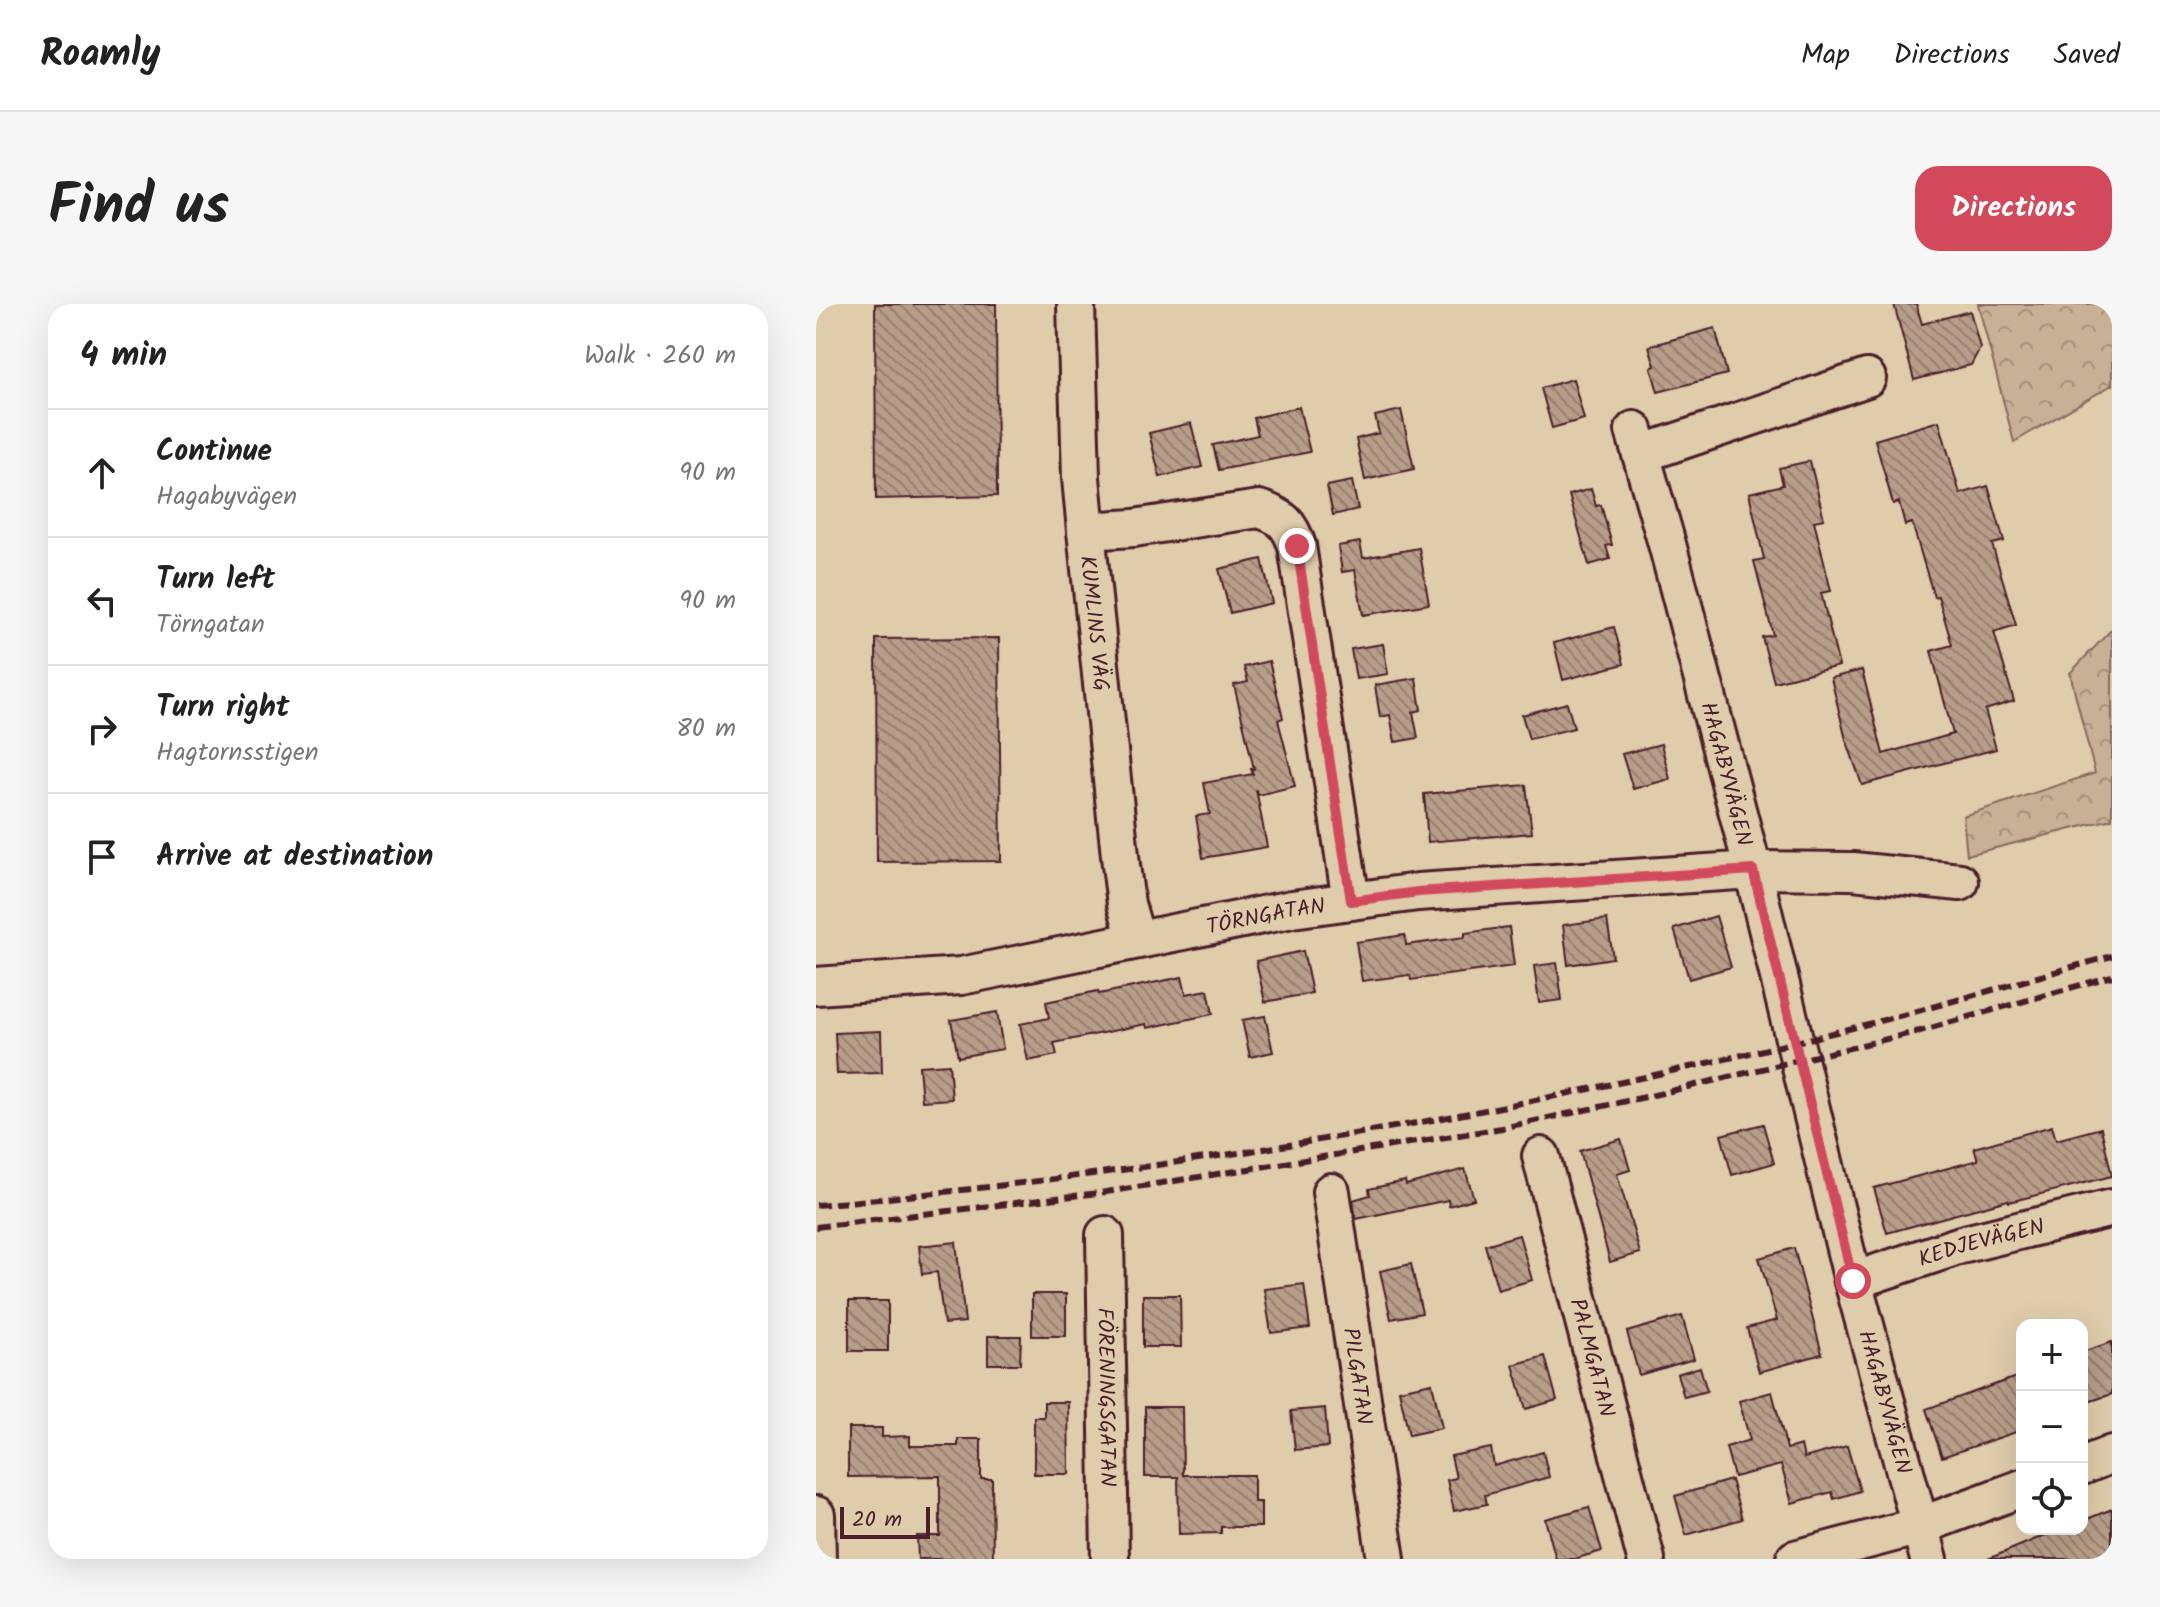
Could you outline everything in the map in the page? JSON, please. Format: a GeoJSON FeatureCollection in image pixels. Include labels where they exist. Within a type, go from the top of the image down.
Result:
{"type":"FeatureCollection","features":[{"type":"Feature","properties":{"kind":"street","name":"KUMLINS VÄG"},"geometry":{"type":"LineString","coordinates":[[1076,304],[1081,478],[1086,531],[1121,865],[1126,904],[1136,939]]}},
{"type":"Feature","properties":{"kind":"street","name":"HAGABYVÄGEN"},"geometry":{"type":"LineString","coordinates":[[1867,378],[1637,442],[1753,870],[1853,1281],[1924,1543]]}},
{"type":"Feature","properties":{"kind":"street"},"geometry":{"type":"LineString","coordinates":[[1086,531],[1134,528],[1259,509],[1277,515],[1291,527],[1297,546],[1351,901]]}},
{"type":"Feature","properties":{"kind":"street","name":"TÖRNGATAN"},"geometry":{"type":"LineString","coordinates":[[816,986],[961,976],[1292,909],[1418,892],[1753,870],[1853,871],[1960,882]]}},
{"type":"Feature","properties":{"kind":"street","name":"PALMGATAN"},"geometry":{"type":"LineString","coordinates":[[1541,1156],[1646,1559]]}},
{"type":"Feature","properties":{"kind":"street","name":"PILGATAN"},"geometry":{"type":"LineString","coordinates":[[1331,1192],[1386,1559]]}},
{"type":"Feature","properties":{"kind":"street","name":"KEDJEVÄGEN"},"geometry":{"type":"LineString","coordinates":[[1853,1281],[1961,1245],[2112,1208]]}},
{"type":"Feature","properties":{"kind":"street","name":"FÖRENINGSGATAN"},"geometry":{"type":"LineString","coordinates":[[1105,1235],[1110,1559]]}},
{"type":"Feature","properties":{"kind":"street"},"geometry":{"type":"LineString","coordinates":[[2088,1464],[2112,1454]]}},
{"type":"Feature","properties":{"kind":"street"},"geometry":{"type":"LineString","coordinates":[[1795,1559],[1924,1543],[2016,1491]]}},
{"type":"Feature","properties":{"kind":"street"},"geometry":{"type":"LineString","coordinates":[[816,1515],[817,1559]]}},
{"type":"Feature","properties":{"kind":"green space"},"geometry":{"type":"Polygon","coordinates":[[[1978,304],[2112,304],[2112,385],[2014,442],[1978,304]]]}},
{"type":"Feature","properties":{"kind":"green space"},"geometry":{"type":"Polygon","coordinates":[[[2112,629],[2112,819],[1967,855],[1963,816],[2095,773],[2070,673],[2112,629]]]}},
{"type":"Feature","properties":{"kind":"building"},"geometry":{"type":"Polygon","coordinates":[[[875,304],[996,304],[997,496],[876,499],[875,304]]]}},
{"type":"Feature","properties":{"kind":"building"},"geometry":{"type":"Polygon","coordinates":[[[1894,304],[1916,304],[1922,324],[1970,311],[1980,348],[1971,365],[1914,380],[1894,304]]]}},
{"type":"Feature","properties":{"kind":"building"},"geometry":{"type":"Polygon","coordinates":[[[1715,328],[1727,374],[1658,392],[1649,346],[1715,328]]]}},
{"type":"Feature","properties":{"kind":"building"},"geometry":{"type":"Polygon","coordinates":[[[1573,379],[1584,419],[1552,428],[1541,388],[1573,379]]]}},
{"type":"Feature","properties":{"kind":"building"},"geometry":{"type":"Polygon","coordinates":[[[1299,407],[1310,452],[1219,470],[1213,445],[1258,435],[1254,418],[1299,407]]]}},
{"type":"Feature","properties":{"kind":"building"},"geometry":{"type":"Polygon","coordinates":[[[1401,410],[1414,469],[1365,480],[1356,439],[1379,433],[1375,416],[1401,410]]]}},
{"type":"Feature","properties":{"kind":"building"},"geometry":{"type":"Polygon","coordinates":[[[1939,421],[1960,494],[1988,486],[2004,541],[1992,544],[2016,625],[1994,632],[2014,701],[1985,710],[1996,749],[1862,785],[1845,736],[1831,678],[1862,670],[1883,754],[1953,734],[1931,651],[1952,645],[1912,523],[1905,525],[1899,502],[1893,504],[1875,440],[1939,421]]]}},
{"type":"Feature","properties":{"kind":"building"},"geometry":{"type":"Polygon","coordinates":[[[1191,423],[1202,467],[1160,477],[1149,433],[1191,423]]]}},
{"type":"Feature","properties":{"kind":"building"},"geometry":{"type":"Polygon","coordinates":[[[1810,461],[1824,519],[1814,521],[1831,591],[1821,593],[1839,666],[1774,682],[1762,637],[1773,635],[1754,561],[1764,559],[1749,493],[1783,485],[1779,468],[1810,461]]]}},
{"type":"Feature","properties":{"kind":"building"},"geometry":{"type":"Polygon","coordinates":[[[1352,481],[1358,509],[1333,515],[1327,486],[1352,481]]]}},
{"type":"Feature","properties":{"kind":"building"},"geometry":{"type":"Polygon","coordinates":[[[1591,489],[1596,506],[1601,505],[1612,545],[1606,546],[1610,559],[1589,565],[1569,495],[1591,489]]]}},
{"type":"Feature","properties":{"kind":"building"},"geometry":{"type":"Polygon","coordinates":[[[1360,542],[1363,558],[1419,548],[1429,604],[1363,615],[1355,570],[1342,572],[1338,546],[1360,542]]]}},
{"type":"Feature","properties":{"kind":"building"},"geometry":{"type":"Polygon","coordinates":[[[1262,559],[1272,603],[1230,613],[1219,569],[1262,559]]]}},
{"type":"Feature","properties":{"kind":"building"},"geometry":{"type":"Polygon","coordinates":[[[1614,627],[1624,664],[1563,680],[1554,643],[1614,627]]]}},
{"type":"Feature","properties":{"kind":"building"},"geometry":{"type":"Polygon","coordinates":[[[999,638],[1001,861],[877,862],[876,639],[999,638]]]}},
{"type":"Feature","properties":{"kind":"building"},"geometry":{"type":"Polygon","coordinates":[[[1383,644],[1388,674],[1356,679],[1351,649],[1383,644]]]}},
{"type":"Feature","properties":{"kind":"building"},"geometry":{"type":"Polygon","coordinates":[[[1269,661],[1283,718],[1278,720],[1295,786],[1258,795],[1256,789],[1267,847],[1203,858],[1196,816],[1210,814],[1204,783],[1253,774],[1251,769],[1254,769],[1234,685],[1248,682],[1244,667],[1269,661]]]}},
{"type":"Feature","properties":{"kind":"building"},"geometry":{"type":"Polygon","coordinates":[[[1416,678],[1421,710],[1413,712],[1418,738],[1395,742],[1390,715],[1380,717],[1375,685],[1416,678]]]}},
{"type":"Feature","properties":{"kind":"building"},"geometry":{"type":"Polygon","coordinates":[[[1567,703],[1574,728],[1529,739],[1522,715],[1567,703]]]}},
{"type":"Feature","properties":{"kind":"building"},"geometry":{"type":"Polygon","coordinates":[[[1661,744],[1670,779],[1633,789],[1622,754],[1661,744]]]}},
{"type":"Feature","properties":{"kind":"building"},"geometry":{"type":"Polygon","coordinates":[[[1526,785],[1532,833],[1428,842],[1424,794],[1526,785]]]}},
{"type":"Feature","properties":{"kind":"building"},"geometry":{"type":"Polygon","coordinates":[[[1716,916],[1731,967],[1689,979],[1674,929],[1716,916]]]}},
{"type":"Feature","properties":{"kind":"building"},"geometry":{"type":"Polygon","coordinates":[[[1607,919],[1613,958],[1568,965],[1563,925],[1607,919]]]}},
{"type":"Feature","properties":{"kind":"building"},"geometry":{"type":"Polygon","coordinates":[[[1509,927],[1514,966],[1411,980],[1410,975],[1362,981],[1356,942],[1405,935],[1406,945],[1509,927]]]}},
{"type":"Feature","properties":{"kind":"building"},"geometry":{"type":"Polygon","coordinates":[[[1303,951],[1312,993],[1265,1002],[1256,961],[1303,951]]]}},
{"type":"Feature","properties":{"kind":"building"},"geometry":{"type":"Polygon","coordinates":[[[1557,963],[1562,1000],[1539,1003],[1534,966],[1557,963]]]}},
{"type":"Feature","properties":{"kind":"building"},"geometry":{"type":"Polygon","coordinates":[[[1182,977],[1186,994],[1208,990],[1213,1014],[1054,1043],[1057,1055],[1028,1061],[1020,1024],[1049,1018],[1046,1002],[1182,977]]]}},
{"type":"Feature","properties":{"kind":"building"},"geometry":{"type":"Polygon","coordinates":[[[997,1012],[1003,1049],[958,1057],[951,1020],[997,1012]]]}},
{"type":"Feature","properties":{"kind":"building"},"geometry":{"type":"Polygon","coordinates":[[[1265,1016],[1273,1052],[1250,1057],[1242,1020],[1265,1016]]]}},
{"type":"Feature","properties":{"kind":"building"},"geometry":{"type":"Polygon","coordinates":[[[881,1031],[882,1073],[837,1074],[835,1033],[881,1031]]]}},
{"type":"Feature","properties":{"kind":"building"},"geometry":{"type":"Polygon","coordinates":[[[949,1064],[952,1099],[922,1101],[919,1066],[949,1064]]]}},
{"type":"Feature","properties":{"kind":"building"},"geometry":{"type":"Polygon","coordinates":[[[1763,1124],[1774,1163],[1732,1175],[1721,1135],[1763,1124]]]}},
{"type":"Feature","properties":{"kind":"building"},"geometry":{"type":"Polygon","coordinates":[[[2052,1126],[2056,1140],[2101,1128],[2112,1176],[1887,1233],[1874,1188],[1978,1160],[1974,1148],[2052,1126]]]}},
{"type":"Feature","properties":{"kind":"building"},"geometry":{"type":"Polygon","coordinates":[[[1621,1139],[1630,1170],[1617,1174],[1640,1253],[1610,1262],[1580,1151],[1621,1139]]]}},
{"type":"Feature","properties":{"kind":"building"},"geometry":{"type":"Polygon","coordinates":[[[1465,1169],[1474,1199],[1449,1206],[1448,1200],[1356,1219],[1353,1200],[1370,1195],[1369,1189],[1405,1181],[1406,1185],[1465,1169]]]}},
{"type":"Feature","properties":{"kind":"building"},"geometry":{"type":"Polygon","coordinates":[[[1519,1235],[1532,1280],[1498,1290],[1485,1245],[1519,1235]]]}},
{"type":"Feature","properties":{"kind":"building"},"geometry":{"type":"Polygon","coordinates":[[[956,1242],[965,1322],[944,1324],[937,1272],[922,1274],[919,1246],[956,1242]]]}},
{"type":"Feature","properties":{"kind":"building"},"geometry":{"type":"Polygon","coordinates":[[[1794,1248],[1822,1354],[1759,1372],[1747,1328],[1777,1320],[1759,1258],[1794,1248]]]}},
{"type":"Feature","properties":{"kind":"building"},"geometry":{"type":"Polygon","coordinates":[[[1411,1264],[1422,1313],[1391,1319],[1380,1271],[1411,1264]]]}},
{"type":"Feature","properties":{"kind":"building"},"geometry":{"type":"Polygon","coordinates":[[[1304,1284],[1310,1328],[1271,1333],[1264,1289],[1304,1284]]]}},
{"type":"Feature","properties":{"kind":"building"},"geometry":{"type":"Polygon","coordinates":[[[1032,1294],[1066,1294],[1066,1336],[1032,1336],[1032,1294]]]}},
{"type":"Feature","properties":{"kind":"building"},"geometry":{"type":"Polygon","coordinates":[[[1143,1295],[1180,1295],[1181,1347],[1143,1347],[1143,1295]]]}},
{"type":"Feature","properties":{"kind":"building"},"geometry":{"type":"Polygon","coordinates":[[[849,1301],[888,1301],[888,1351],[849,1351],[849,1301]]]}},
{"type":"Feature","properties":{"kind":"building"},"geometry":{"type":"Polygon","coordinates":[[[1682,1316],[1694,1359],[1639,1375],[1627,1332],[1682,1316]]]}},
{"type":"Feature","properties":{"kind":"building"},"geometry":{"type":"Polygon","coordinates":[[[988,1336],[1021,1336],[1020,1364],[988,1364],[988,1336]]]}},
{"type":"Feature","properties":{"kind":"building"},"geometry":{"type":"Polygon","coordinates":[[[2112,1342],[2112,1394],[2088,1402],[2088,1391],[2088,1350],[2112,1342]]]}},
{"type":"Feature","properties":{"kind":"building"},"geometry":{"type":"Polygon","coordinates":[[[1545,1356],[1557,1400],[1526,1409],[1513,1365],[1545,1356]]]}},
{"type":"Feature","properties":{"kind":"building"},"geometry":{"type":"Polygon","coordinates":[[[1700,1367],[1707,1391],[1684,1397],[1677,1374],[1700,1367]]]}},
{"type":"Feature","properties":{"kind":"building"},"geometry":{"type":"Polygon","coordinates":[[[2016,1377],[2016,1432],[1942,1457],[1926,1409],[2016,1377]]]}},
{"type":"Feature","properties":{"kind":"building"},"geometry":{"type":"Polygon","coordinates":[[[1432,1383],[1442,1428],[1409,1435],[1399,1390],[1432,1383]]]}},
{"type":"Feature","properties":{"kind":"building"},"geometry":{"type":"Polygon","coordinates":[[[1772,1392],[1787,1449],[1801,1445],[1804,1458],[1847,1446],[1860,1491],[1834,1499],[1832,1492],[1792,1503],[1781,1465],[1734,1477],[1726,1447],[1750,1440],[1739,1401],[1772,1392]]]}},
{"type":"Feature","properties":{"kind":"building"},"geometry":{"type":"Polygon","coordinates":[[[1044,1402],[1068,1402],[1069,1474],[1034,1474],[1034,1417],[1044,1417],[1044,1402]]]}},
{"type":"Feature","properties":{"kind":"building"},"geometry":{"type":"Polygon","coordinates":[[[1145,1407],[1182,1407],[1183,1475],[1254,1475],[1254,1502],[1261,1502],[1261,1527],[1221,1527],[1221,1533],[1179,1534],[1178,1477],[1145,1477],[1145,1407]]]}},
{"type":"Feature","properties":{"kind":"building"},"geometry":{"type":"Polygon","coordinates":[[[1325,1408],[1328,1447],[1295,1450],[1291,1411],[1325,1408]]]}},
{"type":"Feature","properties":{"kind":"building"},"geometry":{"type":"Polygon","coordinates":[[[848,1428],[882,1428],[882,1437],[910,1436],[910,1446],[958,1446],[958,1439],[981,1439],[981,1479],[992,1479],[993,1559],[918,1559],[917,1536],[940,1536],[940,1476],[848,1477],[848,1428]]]}},
{"type":"Feature","properties":{"kind":"building"},"geometry":{"type":"Polygon","coordinates":[[[1491,1448],[1494,1466],[1543,1452],[1549,1477],[1485,1495],[1487,1504],[1454,1511],[1447,1480],[1456,1478],[1451,1456],[1491,1448]]]}},
{"type":"Feature","properties":{"kind":"building"},"geometry":{"type":"Polygon","coordinates":[[[1731,1480],[1742,1519],[1686,1535],[1675,1496],[1731,1480]]]}},
{"type":"Feature","properties":{"kind":"building"},"geometry":{"type":"Polygon","coordinates":[[[1589,1507],[1602,1551],[1574,1559],[1556,1559],[1545,1519],[1589,1507]]]}},
{"type":"Feature","properties":{"kind":"building"},"geometry":{"type":"Polygon","coordinates":[[[2112,1509],[2112,1559],[1988,1559],[2046,1535],[2088,1535],[2088,1519],[2112,1509]]]}},
{"type":"Feature","properties":{"kind":"railway"},"geometry":{"type":"LineString","coordinates":[[816,1205],[1093,1174],[1231,1154],[1506,1106],[1779,1046],[1914,1012],[2112,956]]}},
{"type":"Feature","properties":{"kind":"railway"},"geometry":{"type":"LineString","coordinates":[[816,1227],[1106,1192],[1502,1128],[1920,1031],[2112,976]]}},
{"type":"Feature","properties":{"kind":"route"},"geometry":{"type":"LineString","coordinates":[[1297,546],[1351,901],[1418,892],[1753,870],[1853,1281]]}}]}
